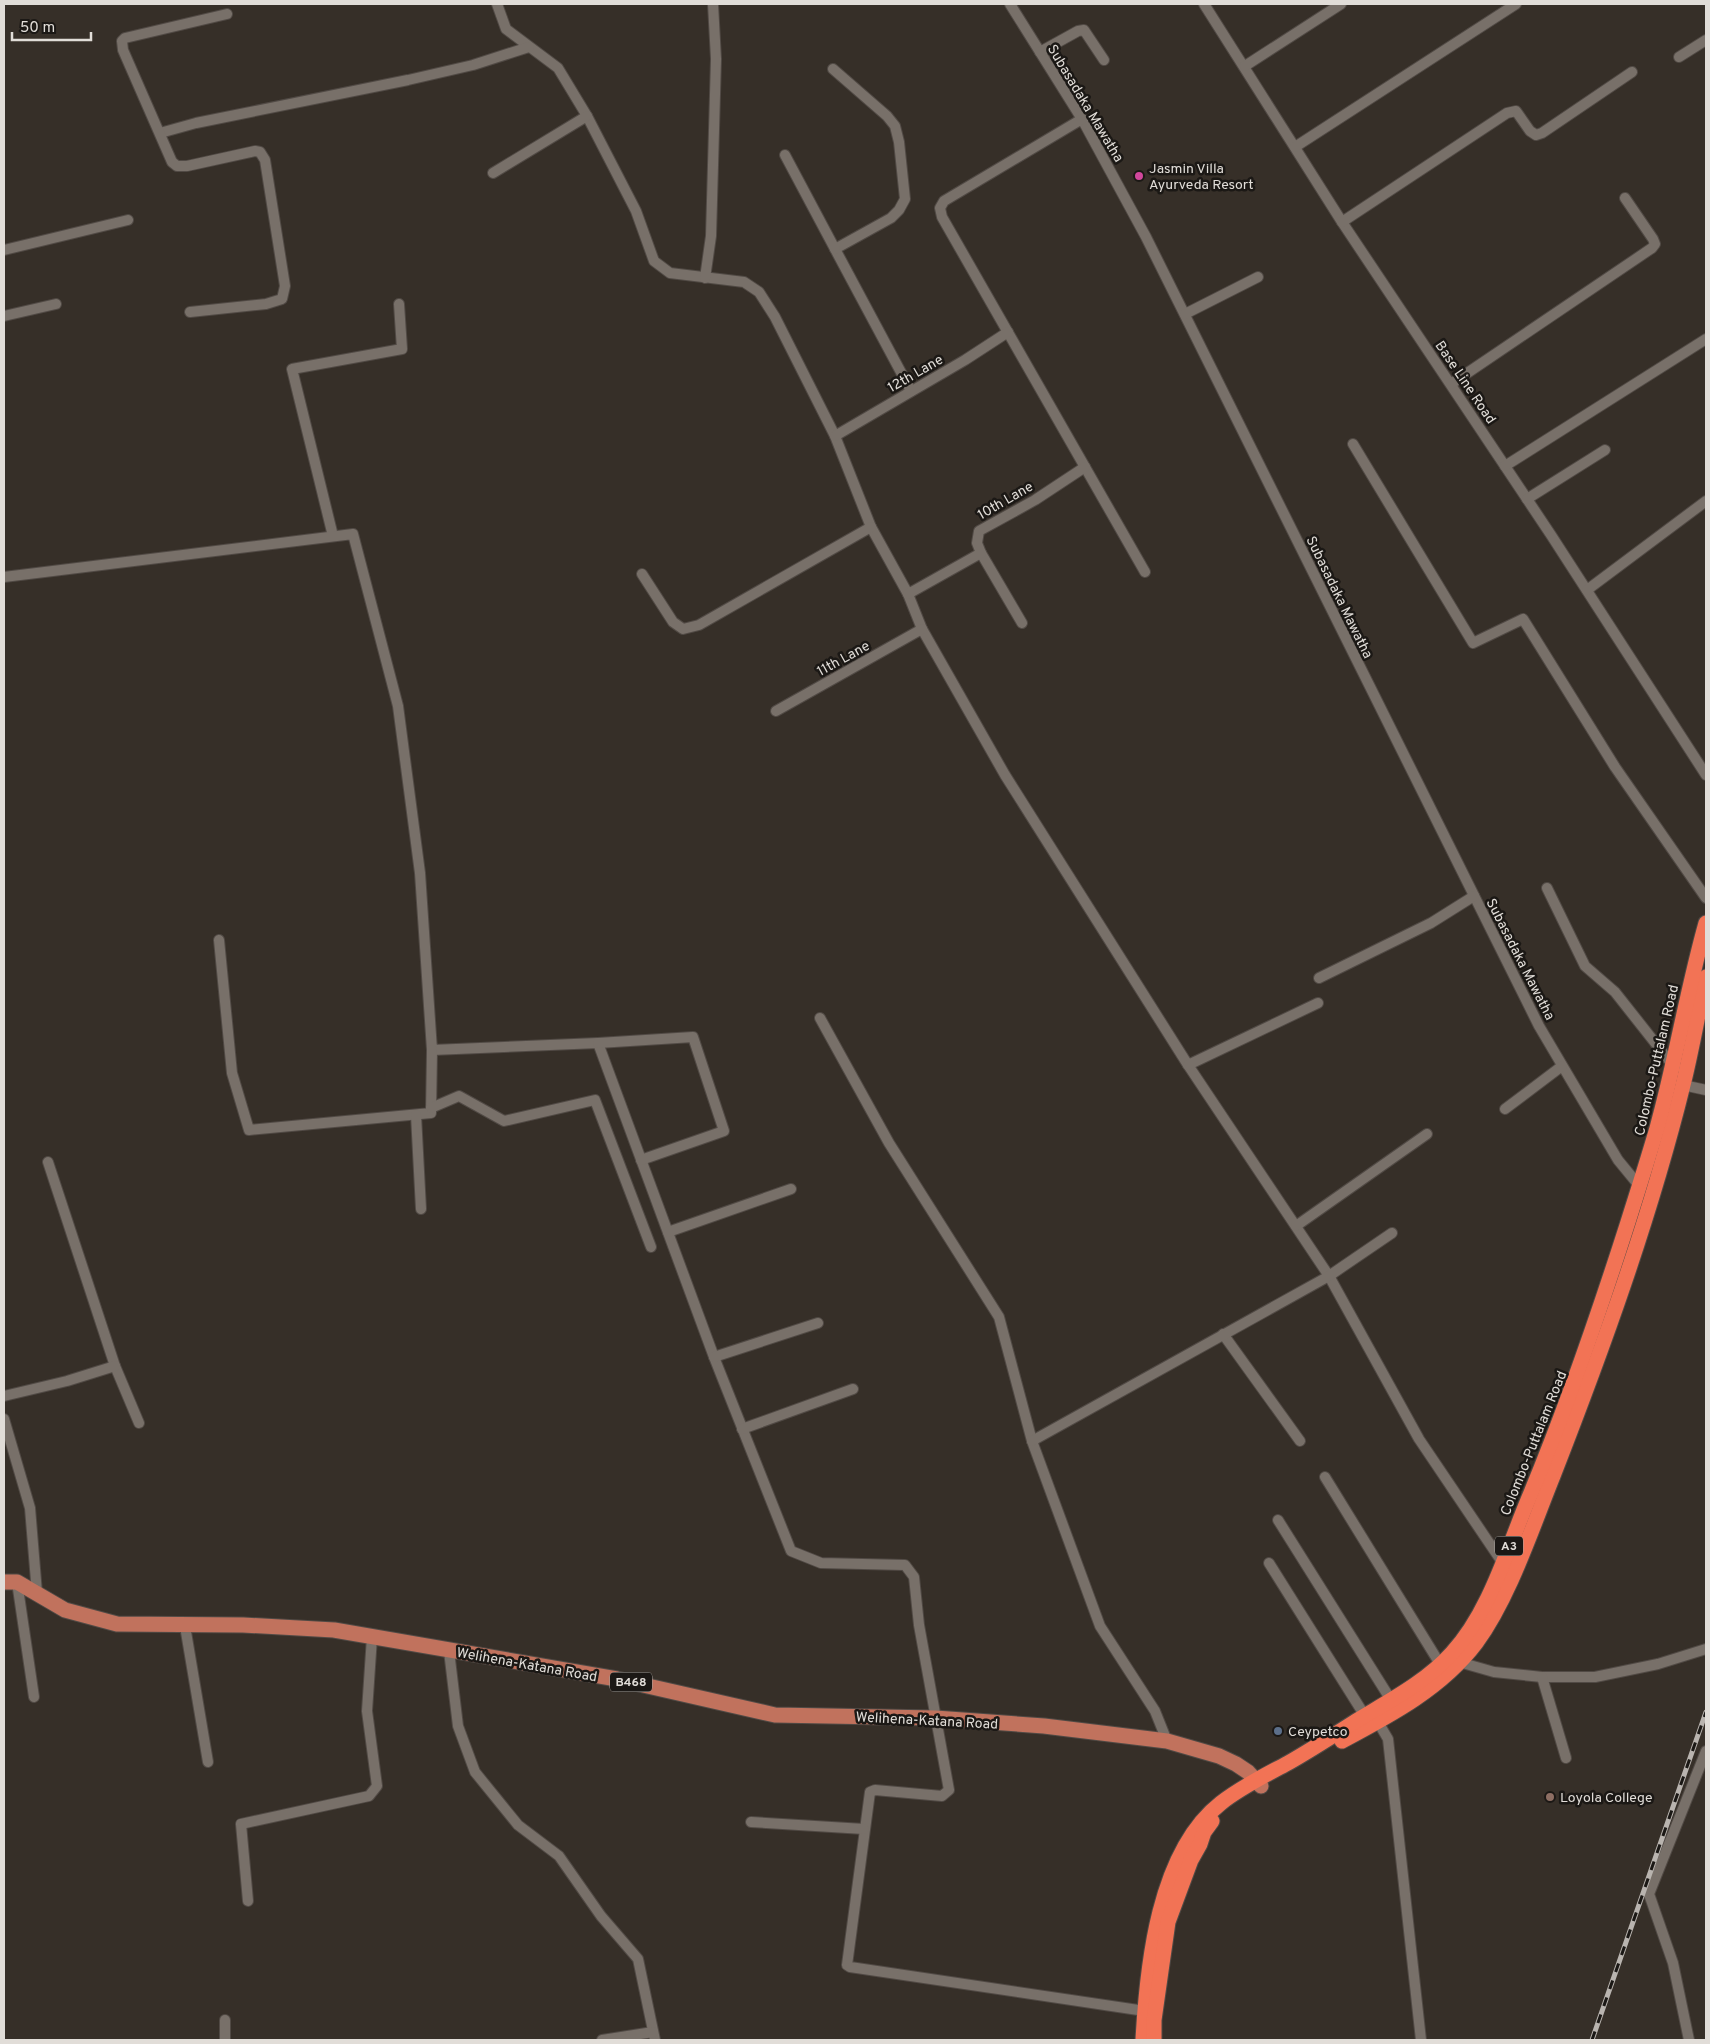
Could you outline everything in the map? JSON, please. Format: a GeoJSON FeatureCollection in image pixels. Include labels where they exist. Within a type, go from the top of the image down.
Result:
{"type":"FeatureCollection","features":[{"type":"Feature","properties":{"kind":"highway","name":"Colombo-Puttalam Road"},"geometry":{"type":"LineString","coordinates":[[1143,2040],[1151,1961],[1162,1906],[1171,1876],[1182,1850],[1200,1822],[1222,1802],[1427,1690],[1445,1676],[1449,1661],[1488,1596],[1572,1390],[1598,1316],[1657,1126],[1706,923]]}},
{"type":"Feature","properties":{"kind":"highway","name":"Colombo-Puttalam Road"},"geometry":{"type":"LineString","coordinates":[[1372,1719],[1391,1700],[1476,1642],[1496,1610],[1589,1383],[1653,1195],[1704,1005],[1706,977]]}},
{"type":"Feature","properties":{"kind":"highway","name":"Colombo-Puttalam Road"},"geometry":{"type":"LineString","coordinates":[[1154,2040],[1154,2020],[1168,1922],[1191,1860],[1210,1823],[1259,1783]]}},
{"type":"Feature","properties":{"kind":"main road","name":"Welihena-Katana Road"},"geometry":{"type":"LineString","coordinates":[[10,1582],[37,1593],[65,1610],[117,1624],[243,1625],[325,1630],[617,1679],[775,1715],[935,1718],[1044,1726],[1167,1741],[1219,1756],[1236,1764],[1259,1783]]}},
{"type":"Feature","properties":{"kind":"street"},"geometry":{"type":"LineString","coordinates":[[497,4],[506,29],[558,68],[587,116],[636,211],[654,261],[670,273],[744,282],[758,292],[775,317],[835,436],[871,527],[908,594],[922,629],[1005,775],[1188,1065],[1329,1276],[1419,1439],[1502,1562]]}},
{"type":"Feature","properties":{"kind":"street"},"geometry":{"type":"LineString","coordinates":[[705,278],[711,236],[716,59],[713,4]]}},
{"type":"Feature","properties":{"kind":"street","name":"Subasadaka Mawatha"},"geometry":{"type":"LineString","coordinates":[[1010,4],[1082,119],[1146,237],[1539,1026],[1618,1160],[1639,1186],[1653,1195]]}},
{"type":"Feature","properties":{"kind":"street","name":"Base Line Road"},"geometry":{"type":"LineString","coordinates":[[1204,4],[1342,222],[1587,590],[1706,775]]}},
{"type":"Feature","properties":{"kind":"street"},"geometry":{"type":"LineString","coordinates":[[1245,66],[1340,4]]}},
{"type":"Feature","properties":{"kind":"street"},"geometry":{"type":"LineString","coordinates":[[1295,147],[1516,4]]}},
{"type":"Feature","properties":{"kind":"street"},"geometry":{"type":"LineString","coordinates":[[190,312],[266,304],[282,299],[285,286],[265,160],[260,152],[255,151],[187,166],[177,166],[172,162],[123,50],[122,40],[227,14]]}},
{"type":"Feature","properties":{"kind":"street"},"geometry":{"type":"LineString","coordinates":[[1040,52],[1078,31],[1084,30],[1104,60]]}},
{"type":"Feature","properties":{"kind":"street"},"geometry":{"type":"LineString","coordinates":[[1679,57],[1706,40]]}},
{"type":"Feature","properties":{"kind":"street"},"geometry":{"type":"LineString","coordinates":[[160,133],[196,123],[473,65],[529,47]]}},
{"type":"Feature","properties":{"kind":"street"},"geometry":{"type":"LineString","coordinates":[[833,69],[887,116],[895,126],[899,142],[905,199],[899,210],[891,218],[835,249]]}},
{"type":"Feature","properties":{"kind":"street"},"geometry":{"type":"LineString","coordinates":[[1342,222],[1507,113],[1516,111],[1530,131],[1536,135],[1542,133],[1632,72]]}},
{"type":"Feature","properties":{"kind":"street"},"geometry":{"type":"LineString","coordinates":[[494,172],[587,116]]}},
{"type":"Feature","properties":{"kind":"street"},"geometry":{"type":"LineString","coordinates":[[1082,119],[944,201],[940,208],[942,217],[1145,572]]}},
{"type":"Feature","properties":{"kind":"street"},"geometry":{"type":"LineString","coordinates":[[785,155],[911,390]]}},
{"type":"Feature","properties":{"kind":"street"},"geometry":{"type":"LineString","coordinates":[[1451,384],[1652,248],[1655,244],[1653,239],[1625,198]]}},
{"type":"Feature","properties":{"kind":"street"},"geometry":{"type":"LineString","coordinates":[[4,250],[128,220]]}},
{"type":"Feature","properties":{"kind":"street"},"geometry":{"type":"LineString","coordinates":[[1185,314],[1258,277]]}},
{"type":"Feature","properties":{"kind":"street"},"geometry":{"type":"LineString","coordinates":[[4,316],[56,304]]}},
{"type":"Feature","properties":{"kind":"street"},"geometry":{"type":"LineString","coordinates":[[333,536],[292,369],[402,349],[399,304]]}},
{"type":"Feature","properties":{"kind":"street","name":"12th Lane"},"geometry":{"type":"LineString","coordinates":[[835,436],[965,360],[1008,332]]}},
{"type":"Feature","properties":{"kind":"street"},"geometry":{"type":"LineString","coordinates":[[1505,466],[1706,339]]}},
{"type":"Feature","properties":{"kind":"street"},"geometry":{"type":"LineString","coordinates":[[1353,444],[1473,642],[1523,619],[1615,767],[1706,898]]}},
{"type":"Feature","properties":{"kind":"street"},"geometry":{"type":"LineString","coordinates":[[1527,499],[1605,450]]}},
{"type":"Feature","properties":{"kind":"street","name":"10th Lane"},"geometry":{"type":"LineString","coordinates":[[981,554],[977,543],[980,531],[1035,500],[1085,467]]}},
{"type":"Feature","properties":{"kind":"street"},"geometry":{"type":"LineString","coordinates":[[1587,590],[1706,501]]}},
{"type":"Feature","properties":{"kind":"street"},"geometry":{"type":"LineString","coordinates":[[642,574],[673,622],[684,629],[700,625],[871,527]]}},
{"type":"Feature","properties":{"kind":"street"},"geometry":{"type":"LineString","coordinates":[[4,577],[353,534],[398,706],[420,874],[432,1050],[431,1114],[249,1130],[232,1072],[219,940]]}},
{"type":"Feature","properties":{"kind":"street"},"geometry":{"type":"LineString","coordinates":[[908,594],[981,554],[1022,623]]}},
{"type":"Feature","properties":{"kind":"street","name":"11th Lane"},"geometry":{"type":"LineString","coordinates":[[776,711],[922,629]]}},
{"type":"Feature","properties":{"kind":"street"},"geometry":{"type":"LineString","coordinates":[[1547,888],[1586,966],[1615,992],[1684,1081],[1706,1090]]}},
{"type":"Feature","properties":{"kind":"street"},"geometry":{"type":"LineString","coordinates":[[1319,978],[1431,923],[1474,896]]}},
{"type":"Feature","properties":{"kind":"street"},"geometry":{"type":"LineString","coordinates":[[1188,1065],[1318,1003]]}},
{"type":"Feature","properties":{"kind":"street"},"geometry":{"type":"LineString","coordinates":[[820,1018],[889,1143],[999,1316],[1032,1441],[1100,1626],[1155,1711],[1167,1741]]}},
{"type":"Feature","properties":{"kind":"street"},"geometry":{"type":"LineString","coordinates":[[432,1050],[598,1044],[693,1037],[724,1131],[641,1160]]}},
{"type":"Feature","properties":{"kind":"street"},"geometry":{"type":"LineString","coordinates":[[598,1044],[714,1357],[791,1551],[821,1563],[905,1565],[914,1577],[919,1625],[949,1790],[942,1796],[875,1790],[870,1792],[847,1965],[850,1967],[1145,2011]]}},
{"type":"Feature","properties":{"kind":"street"},"geometry":{"type":"LineString","coordinates":[[1505,1109],[1562,1066]]}},
{"type":"Feature","properties":{"kind":"street"},"geometry":{"type":"LineString","coordinates":[[431,1108],[459,1096],[504,1121],[595,1100],[651,1247]]}},
{"type":"Feature","properties":{"kind":"street"},"geometry":{"type":"LineString","coordinates":[[416,1115],[421,1209]]}},
{"type":"Feature","properties":{"kind":"street"},"geometry":{"type":"LineString","coordinates":[[1296,1226],[1427,1134]]}},
{"type":"Feature","properties":{"kind":"street"},"geometry":{"type":"LineString","coordinates":[[48,1162],[115,1366],[139,1423]]}},
{"type":"Feature","properties":{"kind":"street"},"geometry":{"type":"LineString","coordinates":[[668,1232],[791,1189]]}},
{"type":"Feature","properties":{"kind":"street"},"geometry":{"type":"LineString","coordinates":[[1032,1441],[1329,1276],[1392,1233]]}},
{"type":"Feature","properties":{"kind":"street"},"geometry":{"type":"LineString","coordinates":[[714,1357],[818,1323]]}},
{"type":"Feature","properties":{"kind":"street"},"geometry":{"type":"LineString","coordinates":[[1223,1334],[1300,1441]]}},
{"type":"Feature","properties":{"kind":"street"},"geometry":{"type":"LineString","coordinates":[[4,1396],[115,1366]]}},
{"type":"Feature","properties":{"kind":"street"},"geometry":{"type":"LineString","coordinates":[[742,1429],[853,1389]]}},
{"type":"Feature","properties":{"kind":"street"},"geometry":{"type":"LineString","coordinates":[[4,1419],[30,1508],[37,1593]]}},
{"type":"Feature","properties":{"kind":"street"},"geometry":{"type":"LineString","coordinates":[[1325,1477],[1449,1661],[1494,1672],[1542,1677],[1595,1677],[1658,1664],[1706,1649]]}},
{"type":"Feature","properties":{"kind":"street"},"geometry":{"type":"LineString","coordinates":[[1278,1520],[1391,1700]]}},
{"type":"Feature","properties":{"kind":"street"},"geometry":{"type":"LineString","coordinates":[[1269,1563],[1372,1719],[1388,1739],[1421,2040]]}},
{"type":"Feature","properties":{"kind":"street"},"geometry":{"type":"LineString","coordinates":[[10,1582],[34,1697]]}},
{"type":"Feature","properties":{"kind":"street"},"geometry":{"type":"LineString","coordinates":[[185,1626],[208,1762]]}},
{"type":"Feature","properties":{"kind":"street"},"geometry":{"type":"LineString","coordinates":[[248,1901],[241,1824],[369,1796],[377,1786],[367,1711],[372,1637]]}},
{"type":"Feature","properties":{"kind":"street"},"geometry":{"type":"LineString","coordinates":[[450,1651],[458,1726],[475,1772],[518,1825],[560,1856],[601,1916],[638,1959],[654,2036],[602,2040]]}},
{"type":"Feature","properties":{"kind":"street"},"geometry":{"type":"LineString","coordinates":[[1542,1677],[1566,1758]]}},
{"type":"Feature","properties":{"kind":"street"},"geometry":{"type":"LineString","coordinates":[[1689,2040],[1673,1963],[1650,1894],[1706,1750]]}},
{"type":"Feature","properties":{"kind":"street"},"geometry":{"type":"LineString","coordinates":[[751,1822],[864,1829]]}},
{"type":"Feature","properties":{"kind":"street"},"geometry":{"type":"LineString","coordinates":[[225,2020],[225,2040]]}},
{"type":"Feature","properties":{"kind":"railway"},"geometry":{"type":"LineString","coordinates":[[1592,2040],[1706,1712]]}},
{"type":"Feature","properties":{"kind":"place","name":"Jasmin Villa Ayurveda Resort"},"geometry":{"type":"Point","coordinates":[1139,176]}},
{"type":"Feature","properties":{"kind":"place","name":"Ceypetco"},"geometry":{"type":"Point","coordinates":[1278,1731]}},
{"type":"Feature","properties":{"kind":"place","name":"Loyola College"},"geometry":{"type":"Point","coordinates":[1550,1797]}}]}
